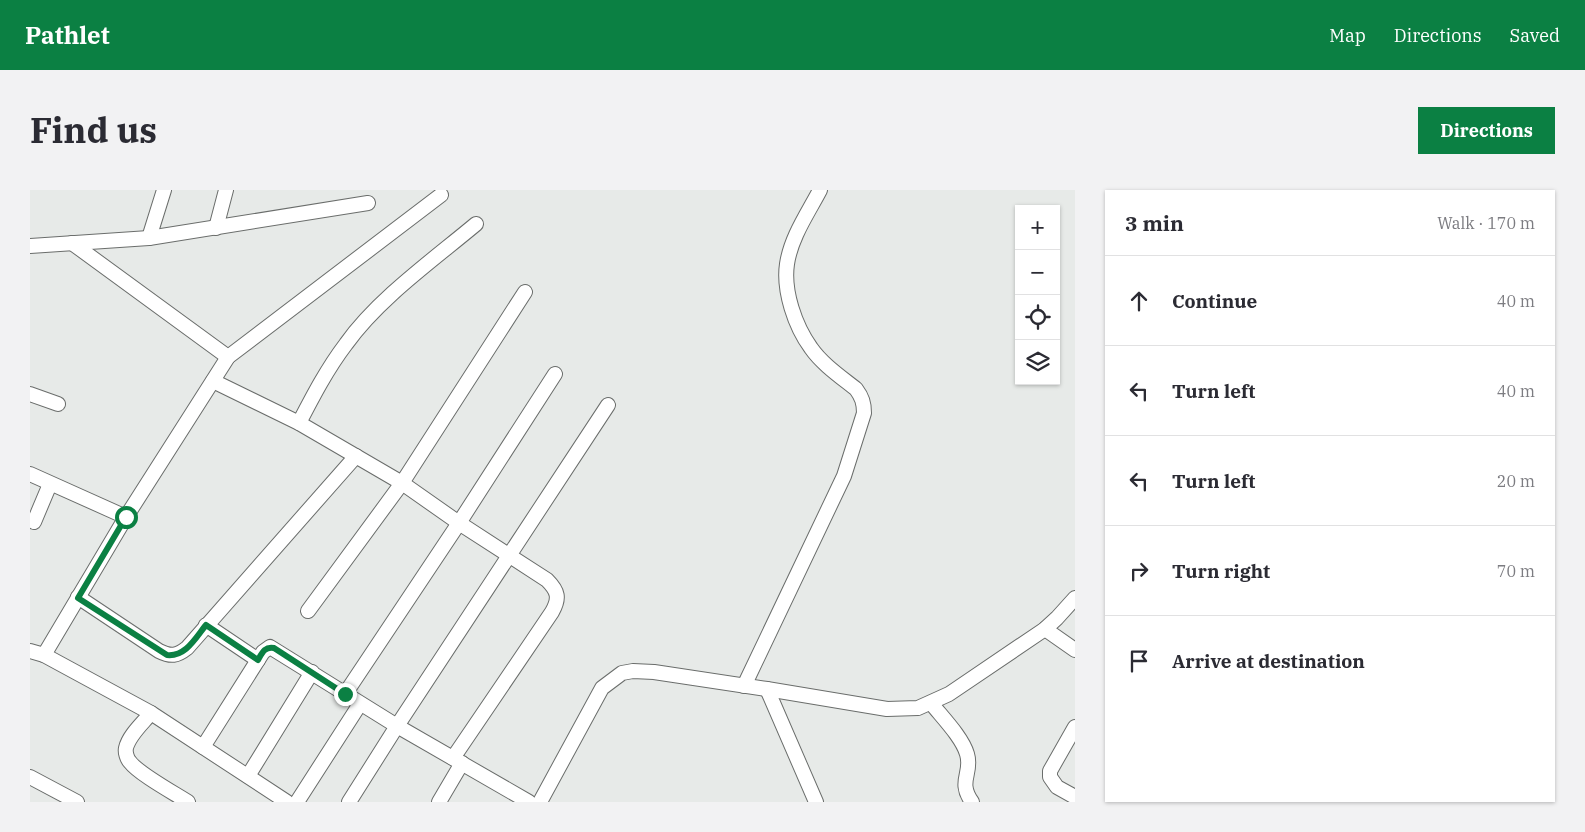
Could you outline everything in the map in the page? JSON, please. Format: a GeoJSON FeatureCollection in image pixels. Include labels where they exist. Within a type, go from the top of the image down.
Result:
{"type":"FeatureCollection","features":[{"type":"Feature","properties":{"kind":"street"},"geometry":{"type":"LineString","coordinates":[[149,238],[164,190]]}},
{"type":"Feature","properties":{"kind":"street"},"geometry":{"type":"LineString","coordinates":[[216,228],[226,190]]}},
{"type":"Feature","properties":{"kind":"street"},"geometry":{"type":"LineString","coordinates":[[744,686],[844,476],[864,413],[861,395],[811,348],[796,317],[787,289],[787,264],[794,239],[820,190]]}},
{"type":"Feature","properties":{"kind":"street"},"geometry":{"type":"LineString","coordinates":[[44,655],[126,517],[228,357],[441,195]]}},
{"type":"Feature","properties":{"kind":"street"},"geometry":{"type":"LineString","coordinates":[[30,246],[149,238],[368,203]]}},
{"type":"Feature","properties":{"kind":"street"},"geometry":{"type":"LineString","coordinates":[[299,424],[327,372],[346,343],[370,316],[476,224]]}},
{"type":"Feature","properties":{"kind":"street"},"geometry":{"type":"LineString","coordinates":[[72,243],[228,357]]}},
{"type":"Feature","properties":{"kind":"street"},"geometry":{"type":"LineString","coordinates":[[308,611],[402,483],[525,292]]}},
{"type":"Feature","properties":{"kind":"street"},"geometry":{"type":"LineString","coordinates":[[345,694],[459,524],[555,374]]}},
{"type":"Feature","properties":{"kind":"street"},"geometry":{"type":"LineString","coordinates":[[213,381],[299,424],[402,483],[459,524],[547,580],[556,591],[558,600],[552,612],[458,761],[439,802]]}},
{"type":"Feature","properties":{"kind":"street"},"geometry":{"type":"LineString","coordinates":[[30,394],[58,404]]}},
{"type":"Feature","properties":{"kind":"street"},"geometry":{"type":"LineString","coordinates":[[349,802],[608,405]]}},
{"type":"Feature","properties":{"kind":"street"},"geometry":{"type":"LineString","coordinates":[[78,598],[167,655],[174,656],[183,652],[356,456]]}},
{"type":"Feature","properties":{"kind":"street"},"geometry":{"type":"LineString","coordinates":[[30,474],[126,517]]}},
{"type":"Feature","properties":{"kind":"street"},"geometry":{"type":"LineString","coordinates":[[34,522],[50,484]]}},
{"type":"Feature","properties":{"kind":"street"},"geometry":{"type":"LineString","coordinates":[[540,802],[602,688],[622,673],[633,671],[654,672],[887,709],[918,708],[949,694],[1045,629],[1075,598]]}},
{"type":"Feature","properties":{"kind":"street"},"geometry":{"type":"LineString","coordinates":[[206,625],[258,660]]}},
{"type":"Feature","properties":{"kind":"street"},"geometry":{"type":"LineString","coordinates":[[1045,629],[1075,650]]}},
{"type":"Feature","properties":{"kind":"street"},"geometry":{"type":"LineString","coordinates":[[203,748],[263,652],[270,647],[360,704],[529,802]]}},
{"type":"Feature","properties":{"kind":"street"},"geometry":{"type":"LineString","coordinates":[[30,651],[44,655],[151,713],[287,802]]}},
{"type":"Feature","properties":{"kind":"street"},"geometry":{"type":"LineString","coordinates":[[248,776],[312,672]]}},
{"type":"Feature","properties":{"kind":"street"},"geometry":{"type":"LineString","coordinates":[[767,689],[816,802]]}},
{"type":"Feature","properties":{"kind":"street"},"geometry":{"type":"LineString","coordinates":[[931,703],[963,744],[968,756],[965,787],[972,802]]}},
{"type":"Feature","properties":{"kind":"street"},"geometry":{"type":"LineString","coordinates":[[297,802],[360,704]]}},
{"type":"Feature","properties":{"kind":"street"},"geometry":{"type":"LineString","coordinates":[[151,713],[129,741],[126,749],[130,762],[138,770],[188,802]]}},
{"type":"Feature","properties":{"kind":"street"},"geometry":{"type":"LineString","coordinates":[[1075,727],[1050,771],[1050,777],[1057,787],[1075,798]]}},
{"type":"Feature","properties":{"kind":"street"},"geometry":{"type":"LineString","coordinates":[[33,782],[62,798],[77,802]]}},
{"type":"Feature","properties":{"kind":"route"},"geometry":{"type":"LineString","coordinates":[[126,517],[78,598],[167,655],[174,656],[183,652],[206,625],[258,660],[265,649],[274,648],[345,694]]}}]}
